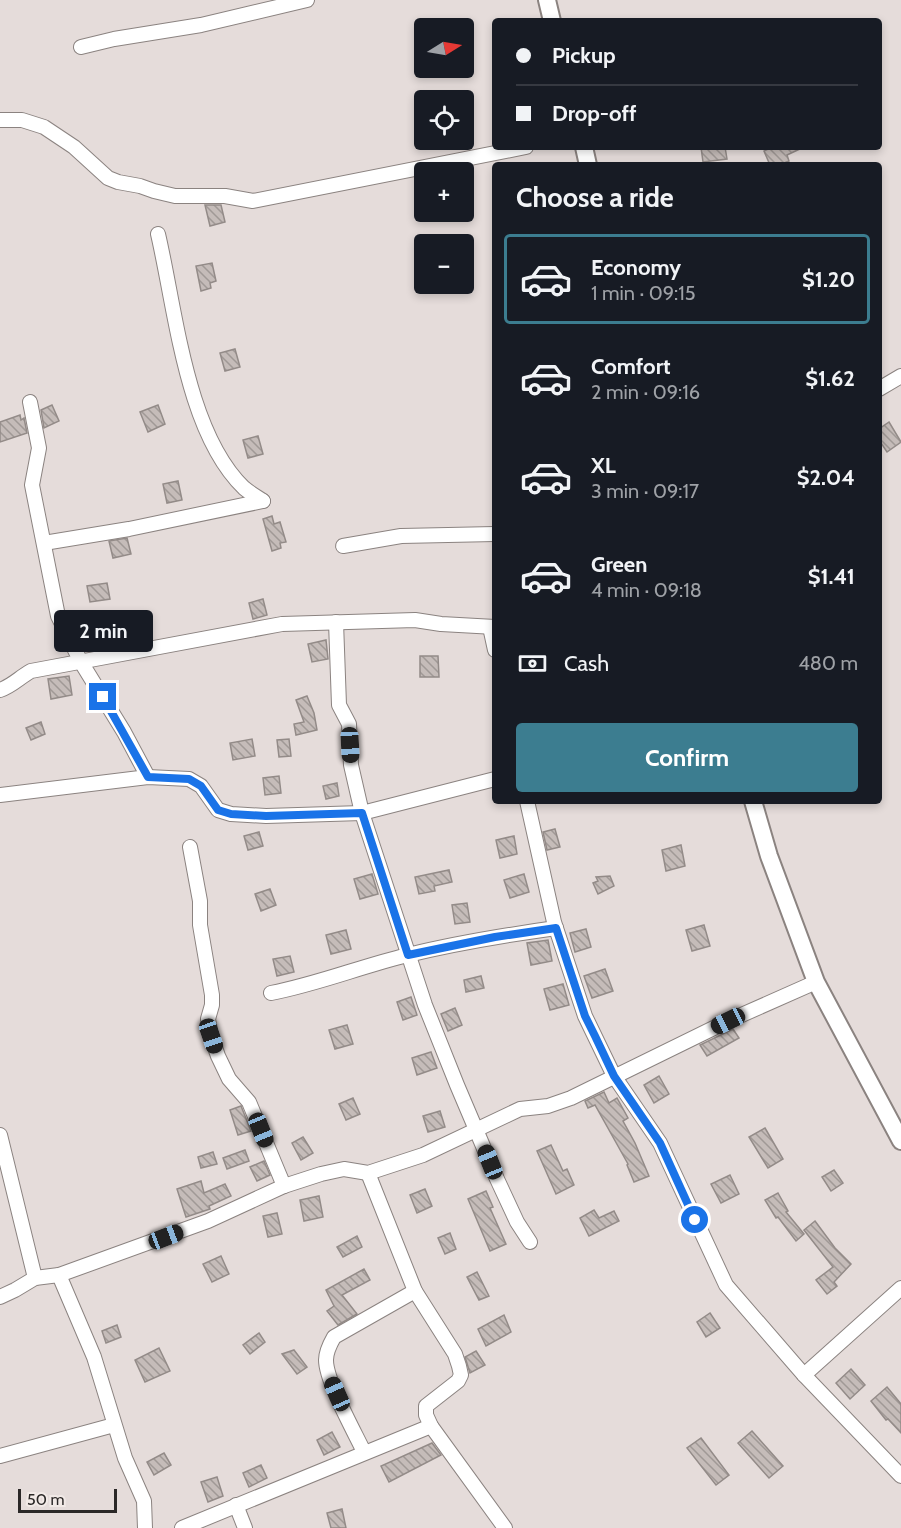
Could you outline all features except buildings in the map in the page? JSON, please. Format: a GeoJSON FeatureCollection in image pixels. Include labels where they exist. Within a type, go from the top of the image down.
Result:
{"type":"FeatureCollection","features":[{"type":"Feature","properties":{"kind":"main road"},"geometry":{"type":"LineString","coordinates":[[547,0],[551,18]]}},
{"type":"Feature","properties":{"kind":"main road"},"geometry":{"type":"LineString","coordinates":[[754,804],[769,856],[816,982],[901,1141]]}},
{"type":"Feature","properties":{"kind":"street"},"geometry":{"type":"LineString","coordinates":[[81,47],[114,39],[201,25],[307,0]]}},
{"type":"Feature","properties":{"kind":"street"},"geometry":{"type":"LineString","coordinates":[[0,120],[22,120],[44,127],[74,147],[108,178],[118,182],[175,196],[225,196],[253,201],[511,150]]}},
{"type":"Feature","properties":{"kind":"street"},"geometry":{"type":"LineString","coordinates":[[44,543],[129,529],[263,501],[246,489],[232,474],[216,450],[204,425],[188,375],[159,234]]}},
{"type":"Feature","properties":{"kind":"street"},"geometry":{"type":"LineString","coordinates":[[882,387],[901,376]]}},
{"type":"Feature","properties":{"kind":"street"},"geometry":{"type":"LineString","coordinates":[[30,402],[39,448],[32,485],[58,616],[81,662],[124,732],[148,777]]}},
{"type":"Feature","properties":{"kind":"street"},"geometry":{"type":"LineString","coordinates":[[343,546],[400,536],[492,534]]}},
{"type":"Feature","properties":{"kind":"street"},"geometry":{"type":"LineString","coordinates":[[0,690],[11,687],[19,677],[31,671],[282,624],[415,620],[492,627]]}},
{"type":"Feature","properties":{"kind":"street"},"geometry":{"type":"LineString","coordinates":[[336,622],[339,705],[349,724],[351,765],[362,813],[424,1005],[510,1206],[530,1242]]}},
{"type":"Feature","properties":{"kind":"street"},"geometry":{"type":"LineString","coordinates":[[0,795],[148,777],[189,779],[201,786],[218,810],[231,814],[266,816],[362,813],[492,779]]}},
{"type":"Feature","properties":{"kind":"street"},"geometry":{"type":"LineString","coordinates":[[528,804],[556,928],[585,1016],[614,1076],[660,1143],[726,1285],[804,1375],[901,1476]]}},
{"type":"Feature","properties":{"kind":"street"},"geometry":{"type":"LineString","coordinates":[[190,847],[200,901],[200,925],[212,995],[208,1019],[211,1036],[229,1078],[249,1102],[284,1186]]}},
{"type":"Feature","properties":{"kind":"street"},"geometry":{"type":"LineString","coordinates":[[272,993],[408,955],[495,937],[556,928]]}},
{"type":"Feature","properties":{"kind":"street"},"geometry":{"type":"LineString","coordinates":[[0,1297],[34,1278],[58,1275],[208,1221],[284,1186],[344,1169],[368,1173],[423,1155],[520,1109],[548,1106],[571,1098],[749,1011],[816,982]]}},
{"type":"Feature","properties":{"kind":"street"},"geometry":{"type":"LineString","coordinates":[[0,1135],[34,1278]]}},
{"type":"Feature","properties":{"kind":"street"},"geometry":{"type":"LineString","coordinates":[[368,1173],[415,1291],[455,1354],[460,1375],[458,1381],[426,1406],[426,1415],[505,1528]]}},
{"type":"Feature","properties":{"kind":"street"},"geometry":{"type":"LineString","coordinates":[[58,1275],[94,1357],[125,1458],[144,1501],[145,1528]]}},
{"type":"Feature","properties":{"kind":"street"},"geometry":{"type":"LineString","coordinates":[[804,1375],[901,1288]]}},
{"type":"Feature","properties":{"kind":"street"},"geometry":{"type":"LineString","coordinates":[[364,1452],[328,1374],[326,1358],[329,1347],[334,1337],[415,1291]]}},
{"type":"Feature","properties":{"kind":"street"},"geometry":{"type":"LineString","coordinates":[[0,1456],[114,1425]]}},
{"type":"Feature","properties":{"kind":"street"},"geometry":{"type":"LineString","coordinates":[[182,1528],[432,1426]]}},
{"type":"Feature","properties":{"kind":"street"},"geometry":{"type":"LineString","coordinates":[[236,1506],[245,1528]]}},
{"type":"Feature","properties":{"kind":"route"},"geometry":{"type":"LineString","coordinates":[[103,697],[148,777],[189,779],[201,786],[218,810],[231,814],[266,816],[362,813],[408,955],[495,937],[556,928],[585,1016],[614,1076],[660,1143],[695,1220]]}}]}
